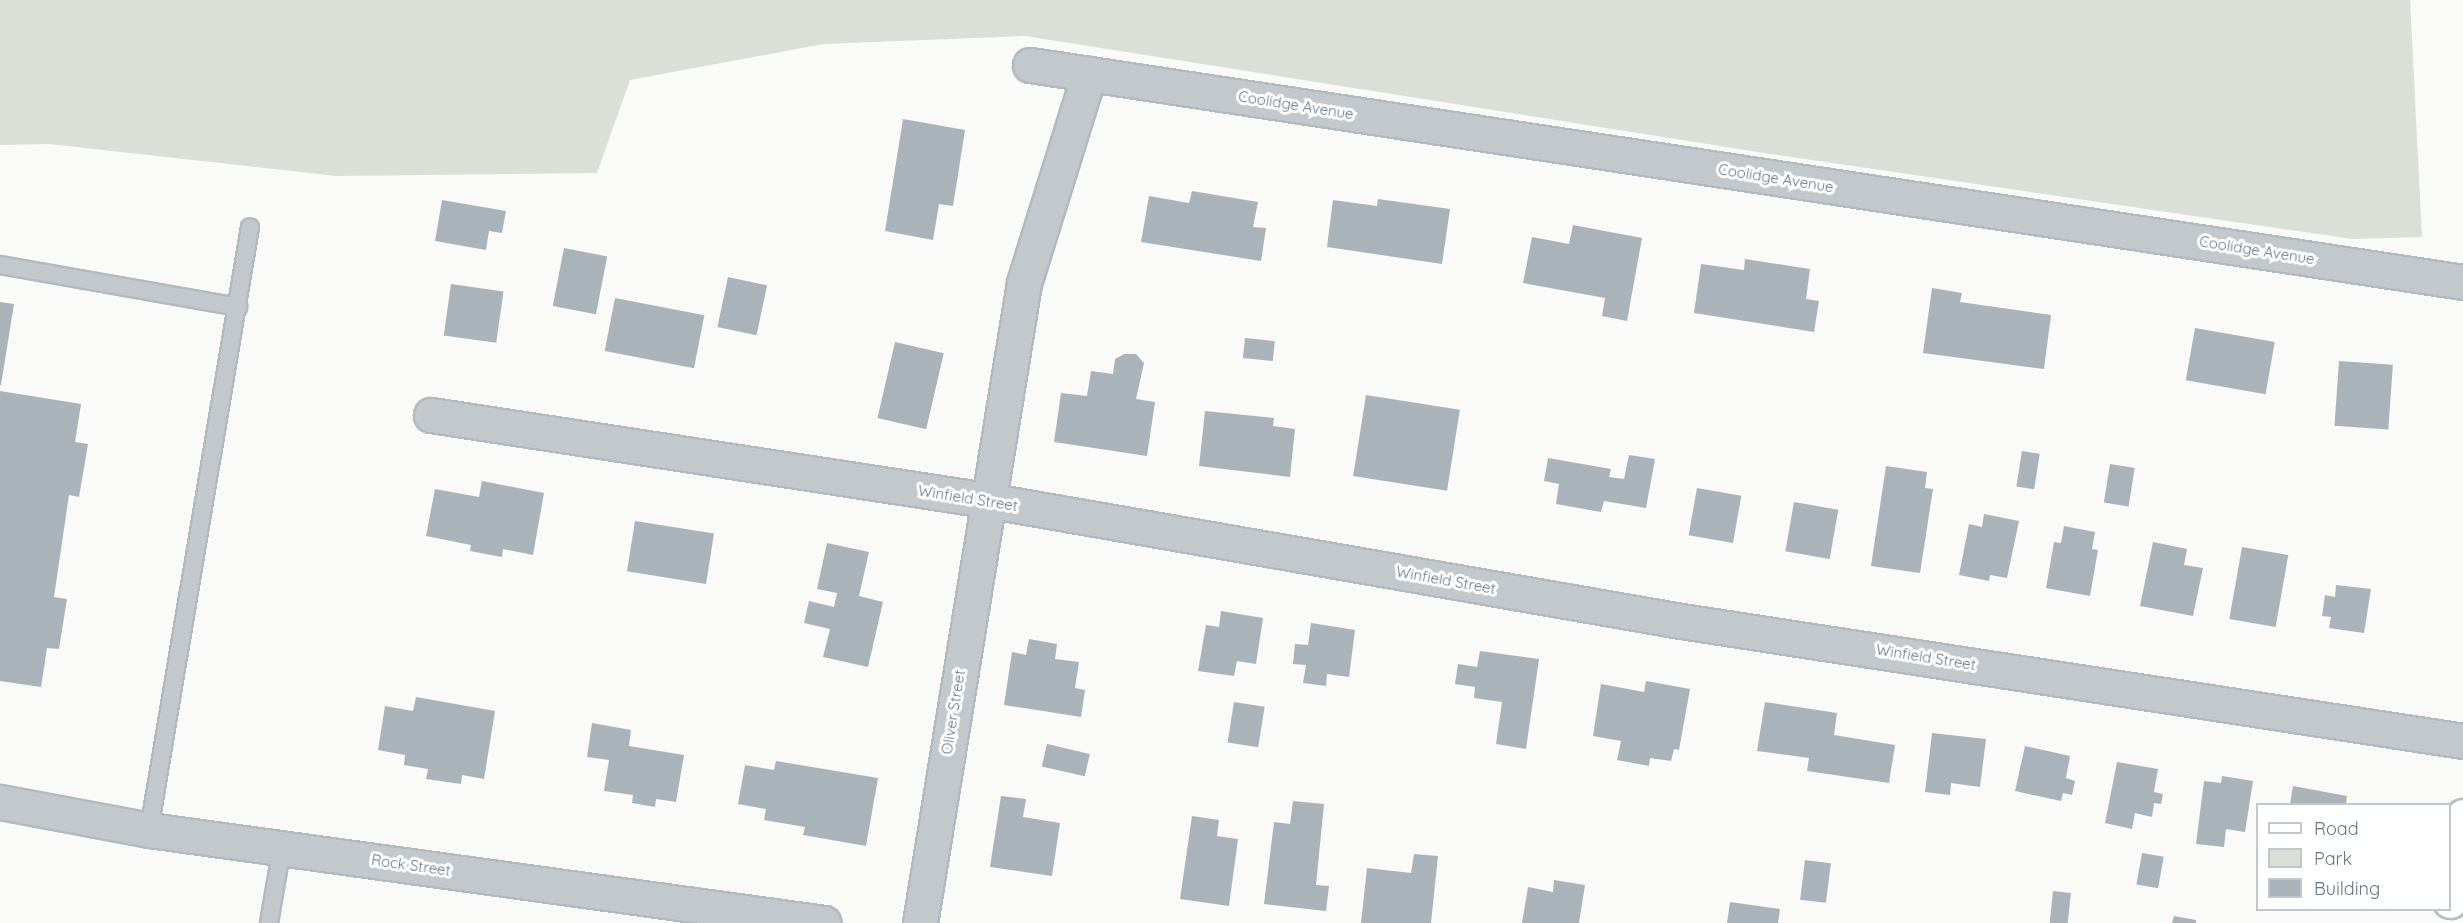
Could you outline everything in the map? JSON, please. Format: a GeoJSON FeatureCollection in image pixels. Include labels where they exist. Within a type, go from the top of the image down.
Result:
{"type":"FeatureCollection","features":[{"type":"Feature","properties":{"kind":"main road"},"geometry":{"type":"LineString","coordinates":[[2451,894],[2463,816]]}},
{"type":"Feature","properties":{"kind":"street","name":"Coolidge Avenue"},"geometry":{"type":"LineString","coordinates":[[1030,64],[2463,282]]}},
{"type":"Feature","properties":{"kind":"street"},"geometry":{"type":"LineString","coordinates":[[986,500],[1024,283],[1089,74]]}},
{"type":"Feature","properties":{"kind":"street","name":"Winfield Street"},"geometry":{"type":"LineString","coordinates":[[431,415],[986,500],[1681,621],[2463,741]]}},
{"type":"Feature","properties":{"kind":"street","name":"Oliver Street"},"geometry":{"type":"LineString","coordinates":[[920,923],[986,500]]}},
{"type":"Feature","properties":{"kind":"street","name":"Rock Street"},"geometry":{"type":"LineString","coordinates":[[0,802],[149,830],[824,923]]}},
{"type":"Feature","properties":{"kind":"lane"},"geometry":{"type":"LineString","coordinates":[[149,830],[250,227]]}},
{"type":"Feature","properties":{"kind":"lane"},"geometry":{"type":"LineString","coordinates":[[0,265],[238,307]]}},
{"type":"Feature","properties":{"kind":"lane"},"geometry":{"type":"LineString","coordinates":[[270,923],[282,848]]}},
{"type":"Feature","properties":{"kind":"green space"},"geometry":{"type":"Polygon","coordinates":[[[0,0],[2410,0],[2422,237],[2352,239],[1764,153],[1025,36],[823,44],[630,80],[597,173],[336,176],[49,144],[0,145],[0,0]]]}},
{"type":"Feature","properties":{"kind":"building"},"geometry":{"type":"Polygon","coordinates":[[[903,119],[965,130],[953,206],[939,204],[933,240],[885,231],[903,119]]]}},
{"type":"Feature","properties":{"kind":"building"},"geometry":{"type":"Polygon","coordinates":[[[1192,191],[1258,202],[1253,227],[1266,228],[1261,261],[1141,242],[1149,196],[1189,203],[1192,191]]]}},
{"type":"Feature","properties":{"kind":"building"},"geometry":{"type":"Polygon","coordinates":[[[1378,199],[1450,209],[1442,264],[1327,247],[1333,200],[1377,206],[1378,199]]]}},
{"type":"Feature","properties":{"kind":"building"},"geometry":{"type":"Polygon","coordinates":[[[442,200],[506,211],[502,233],[489,231],[486,250],[435,241],[442,200]]]}},
{"type":"Feature","properties":{"kind":"building"},"geometry":{"type":"Polygon","coordinates":[[[1573,225],[1642,238],[1627,321],[1602,316],[1605,298],[1523,283],[1532,237],[1569,244],[1573,225]]]}},
{"type":"Feature","properties":{"kind":"building"},"geometry":{"type":"Polygon","coordinates":[[[564,248],[607,256],[596,314],[553,306],[564,248]]]}},
{"type":"Feature","properties":{"kind":"building"},"geometry":{"type":"Polygon","coordinates":[[[1745,259],[1810,269],[1806,299],[1819,301],[1814,332],[1694,313],[1701,264],[1744,270],[1745,259]]]}},
{"type":"Feature","properties":{"kind":"building"},"geometry":{"type":"Polygon","coordinates":[[[728,277],[767,285],[757,335],[717,327],[728,277]]]}},
{"type":"Feature","properties":{"kind":"building"},"geometry":{"type":"Polygon","coordinates":[[[451,284],[503,291],[496,343],[444,335],[451,284]]]}},
{"type":"Feature","properties":{"kind":"building"},"geometry":{"type":"Polygon","coordinates":[[[1932,288],[1962,293],[1960,302],[2051,315],[2044,369],[1923,353],[1932,288]]]}},
{"type":"Feature","properties":{"kind":"building"},"geometry":{"type":"Polygon","coordinates":[[[615,298],[704,315],[694,368],[605,351],[615,298]]]}},
{"type":"Feature","properties":{"kind":"building"},"geometry":{"type":"Polygon","coordinates":[[[0,302],[14,304],[1,385],[0,385],[0,302]]]}},
{"type":"Feature","properties":{"kind":"building"},"geometry":{"type":"Polygon","coordinates":[[[2195,328],[2275,342],[2266,394],[2186,380],[2195,328]]]}},
{"type":"Feature","properties":{"kind":"building"},"geometry":{"type":"Polygon","coordinates":[[[1245,338],[1275,341],[1273,361],[1243,358],[1245,338]]]}},
{"type":"Feature","properties":{"kind":"building"},"geometry":{"type":"Polygon","coordinates":[[[895,342],[944,353],[926,429],[877,418],[895,342]]]}},
{"type":"Feature","properties":{"kind":"building"},"geometry":{"type":"Polygon","coordinates":[[[1124,354],[1136,354],[1144,363],[1136,399],[1155,402],[1147,456],[1054,442],[1061,393],[1087,396],[1091,371],[1113,374],[1115,359],[1124,354]]]}},
{"type":"Feature","properties":{"kind":"building"},"geometry":{"type":"Polygon","coordinates":[[[2339,361],[2393,365],[2388,430],[2334,426],[2339,361]]]}},
{"type":"Feature","properties":{"kind":"building"},"geometry":{"type":"Polygon","coordinates":[[[0,391],[81,404],[75,442],[88,444],[79,497],[69,495],[54,597],[67,599],[59,649],[47,648],[41,687],[0,681],[0,391]]]}},
{"type":"Feature","properties":{"kind":"building"},"geometry":{"type":"Polygon","coordinates":[[[1366,395],[1460,410],[1447,491],[1353,476],[1366,395]]]}},
{"type":"Feature","properties":{"kind":"building"},"geometry":{"type":"Polygon","coordinates":[[[1205,411],[1274,418],[1273,426],[1295,429],[1290,477],[1199,466],[1205,411]]]}},
{"type":"Feature","properties":{"kind":"building"},"geometry":{"type":"Polygon","coordinates":[[[2022,451],[2040,454],[2034,489],[2016,487],[2022,451]]]}},
{"type":"Feature","properties":{"kind":"building"},"geometry":{"type":"Polygon","coordinates":[[[1629,455],[1655,459],[1646,508],[1604,501],[1601,512],[1556,504],[1559,484],[1544,481],[1548,458],[1611,469],[1609,477],[1624,479],[1629,455]]]}},
{"type":"Feature","properties":{"kind":"building"},"geometry":{"type":"Polygon","coordinates":[[[2110,464],[2135,468],[2129,506],[2104,503],[2110,464]]]}},
{"type":"Feature","properties":{"kind":"building"},"geometry":{"type":"Polygon","coordinates":[[[1886,466],[1927,472],[1925,488],[1933,489],[1920,573],[1871,566],[1886,466]]]}},
{"type":"Feature","properties":{"kind":"building"},"geometry":{"type":"Polygon","coordinates":[[[482,481],[544,493],[533,555],[503,549],[502,557],[470,551],[471,545],[426,536],[435,489],[479,497],[482,481]]]}},
{"type":"Feature","properties":{"kind":"building"},"geometry":{"type":"Polygon","coordinates":[[[1697,488],[1741,496],[1733,543],[1689,535],[1697,488]]]}},
{"type":"Feature","properties":{"kind":"building"},"geometry":{"type":"Polygon","coordinates":[[[1794,502],[1838,510],[1830,559],[1785,551],[1794,502]]]}},
{"type":"Feature","properties":{"kind":"building"},"geometry":{"type":"Polygon","coordinates":[[[1984,514],[2019,521],[2007,578],[1990,575],[1989,581],[1959,575],[1969,524],[1982,527],[1984,514]]]}},
{"type":"Feature","properties":{"kind":"building"},"geometry":{"type":"Polygon","coordinates":[[[635,521],[714,534],[706,584],[627,571],[635,521]]]}},
{"type":"Feature","properties":{"kind":"building"},"geometry":{"type":"Polygon","coordinates":[[[2064,526],[2095,532],[2092,549],[2098,550],[2090,596],[2046,588],[2054,542],[2061,543],[2064,526]]]}},
{"type":"Feature","properties":{"kind":"building"},"geometry":{"type":"Polygon","coordinates":[[[2153,542],[2187,549],[2184,565],[2203,568],[2193,616],[2140,606],[2153,542]]]}},
{"type":"Feature","properties":{"kind":"building"},"geometry":{"type":"Polygon","coordinates":[[[827,543],[869,552],[859,596],[883,602],[868,667],[823,657],[830,629],[804,623],[809,601],[834,607],[837,593],[817,589],[827,543]]]}},
{"type":"Feature","properties":{"kind":"building"},"geometry":{"type":"Polygon","coordinates":[[[2242,547],[2288,555],[2276,627],[2229,619],[2242,547]]]}},
{"type":"Feature","properties":{"kind":"building"},"geometry":{"type":"Polygon","coordinates":[[[2336,585],[2371,589],[2364,633],[2329,628],[2331,617],[2322,616],[2325,595],[2335,597],[2336,585]]]}},
{"type":"Feature","properties":{"kind":"building"},"geometry":{"type":"Polygon","coordinates":[[[1221,611],[1263,618],[1256,664],[1237,661],[1234,676],[1198,671],[1206,625],[1219,627],[1221,611]]]}},
{"type":"Feature","properties":{"kind":"building"},"geometry":{"type":"Polygon","coordinates":[[[1311,623],[1355,630],[1349,677],[1327,674],[1326,686],[1303,683],[1306,665],[1293,664],[1295,644],[1308,645],[1311,623]]]}},
{"type":"Feature","properties":{"kind":"building"},"geometry":{"type":"Polygon","coordinates":[[[1029,639],[1057,644],[1055,659],[1079,662],[1075,688],[1085,690],[1081,717],[1004,705],[1012,652],[1026,655],[1029,639]]]}},
{"type":"Feature","properties":{"kind":"building"},"geometry":{"type":"Polygon","coordinates":[[[1480,651],[1539,659],[1526,749],[1496,744],[1502,702],[1474,698],[1475,687],[1455,684],[1458,664],[1477,667],[1480,651]]]}},
{"type":"Feature","properties":{"kind":"building"},"geometry":{"type":"Polygon","coordinates":[[[1646,681],[1690,689],[1679,750],[1674,749],[1671,761],[1650,758],[1649,766],[1617,760],[1621,741],[1593,736],[1601,684],[1644,692],[1646,681]]]}},
{"type":"Feature","properties":{"kind":"building"},"geometry":{"type":"Polygon","coordinates":[[[416,697],[495,711],[484,779],[462,775],[461,784],[426,779],[428,769],[404,765],[405,755],[378,750],[385,706],[413,711],[416,697]]]}},
{"type":"Feature","properties":{"kind":"building"},"geometry":{"type":"Polygon","coordinates":[[[1234,702],[1265,707],[1258,747],[1228,742],[1234,702]]]}},
{"type":"Feature","properties":{"kind":"building"},"geometry":{"type":"Polygon","coordinates":[[[1765,702],[1837,713],[1834,735],[1895,745],[1889,783],[1807,771],[1809,758],[1757,751],[1765,702]]]}},
{"type":"Feature","properties":{"kind":"building"},"geometry":{"type":"Polygon","coordinates":[[[592,723],[631,730],[629,746],[684,755],[676,802],[656,799],[655,807],[632,803],[633,795],[604,791],[609,760],[587,757],[592,723]]]}},
{"type":"Feature","properties":{"kind":"building"},"geometry":{"type":"Polygon","coordinates":[[[1932,733],[1986,739],[1980,787],[1951,783],[1950,795],[1925,792],[1932,733]]]}},
{"type":"Feature","properties":{"kind":"building"},"geometry":{"type":"Polygon","coordinates":[[[1047,744],[1090,754],[1085,776],[1042,766],[1047,744]]]}},
{"type":"Feature","properties":{"kind":"building"},"geometry":{"type":"Polygon","coordinates":[[[2025,746],[2070,756],[2066,778],[2075,781],[2072,795],[2063,793],[2061,801],[2015,791],[2025,746]]]}},
{"type":"Feature","properties":{"kind":"building"},"geometry":{"type":"Polygon","coordinates":[[[776,761],[878,778],[866,846],[803,835],[805,827],[764,820],[766,809],[738,804],[745,765],[774,770],[776,761]]]}},
{"type":"Feature","properties":{"kind":"building"},"geometry":{"type":"Polygon","coordinates":[[[2117,762],[2158,769],[2154,792],[2163,794],[2161,804],[2154,803],[2152,817],[2135,813],[2132,829],[2105,823],[2117,762]]]}},
{"type":"Feature","properties":{"kind":"building"},"geometry":{"type":"Polygon","coordinates":[[[2222,776],[2253,781],[2245,832],[2226,829],[2224,847],[2196,844],[2204,781],[2221,783],[2222,776]]]}},
{"type":"Feature","properties":{"kind":"building"},"geometry":{"type":"Polygon","coordinates":[[[2293,786],[2347,796],[2346,803],[2290,803],[2293,786]]]}},
{"type":"Feature","properties":{"kind":"building"},"geometry":{"type":"Polygon","coordinates":[[[1001,796],[1026,799],[1023,817],[1060,823],[1052,876],[990,867],[1001,796]]]}},
{"type":"Feature","properties":{"kind":"building"},"geometry":{"type":"Polygon","coordinates":[[[1293,801],[1324,804],[1316,885],[1329,886],[1326,911],[1264,904],[1274,822],[1290,824],[1293,801]]]}},
{"type":"Feature","properties":{"kind":"building"},"geometry":{"type":"Polygon","coordinates":[[[1192,816],[1219,820],[1217,836],[1238,839],[1229,906],[1180,899],[1192,816]]]}},
{"type":"Feature","properties":{"kind":"building"},"geometry":{"type":"Polygon","coordinates":[[[2142,853],[2164,857],[2158,888],[2136,885],[2142,853]]]}},
{"type":"Feature","properties":{"kind":"building"},"geometry":{"type":"Polygon","coordinates":[[[1414,854],[1438,856],[1431,923],[1361,923],[1367,868],[1411,873],[1414,854]]]}},
{"type":"Feature","properties":{"kind":"building"},"geometry":{"type":"Polygon","coordinates":[[[1805,860],[1831,863],[1826,903],[1800,900],[1805,860]]]}},
{"type":"Feature","properties":{"kind":"building"},"geometry":{"type":"Polygon","coordinates":[[[1554,880],[1585,885],[1579,923],[1522,923],[1528,887],[1553,892],[1554,880]]]}},
{"type":"Feature","properties":{"kind":"building"},"geometry":{"type":"Polygon","coordinates":[[[2053,891],[2071,893],[2068,923],[2050,923],[2053,891]]]}},
{"type":"Feature","properties":{"kind":"building"},"geometry":{"type":"Polygon","coordinates":[[[1730,902],[1780,909],[1778,923],[1727,923],[1730,902]]]}},
{"type":"Feature","properties":{"kind":"building"},"geometry":{"type":"Polygon","coordinates":[[[2174,916],[2196,920],[2196,923],[2172,923],[2174,916]]]}}]}
